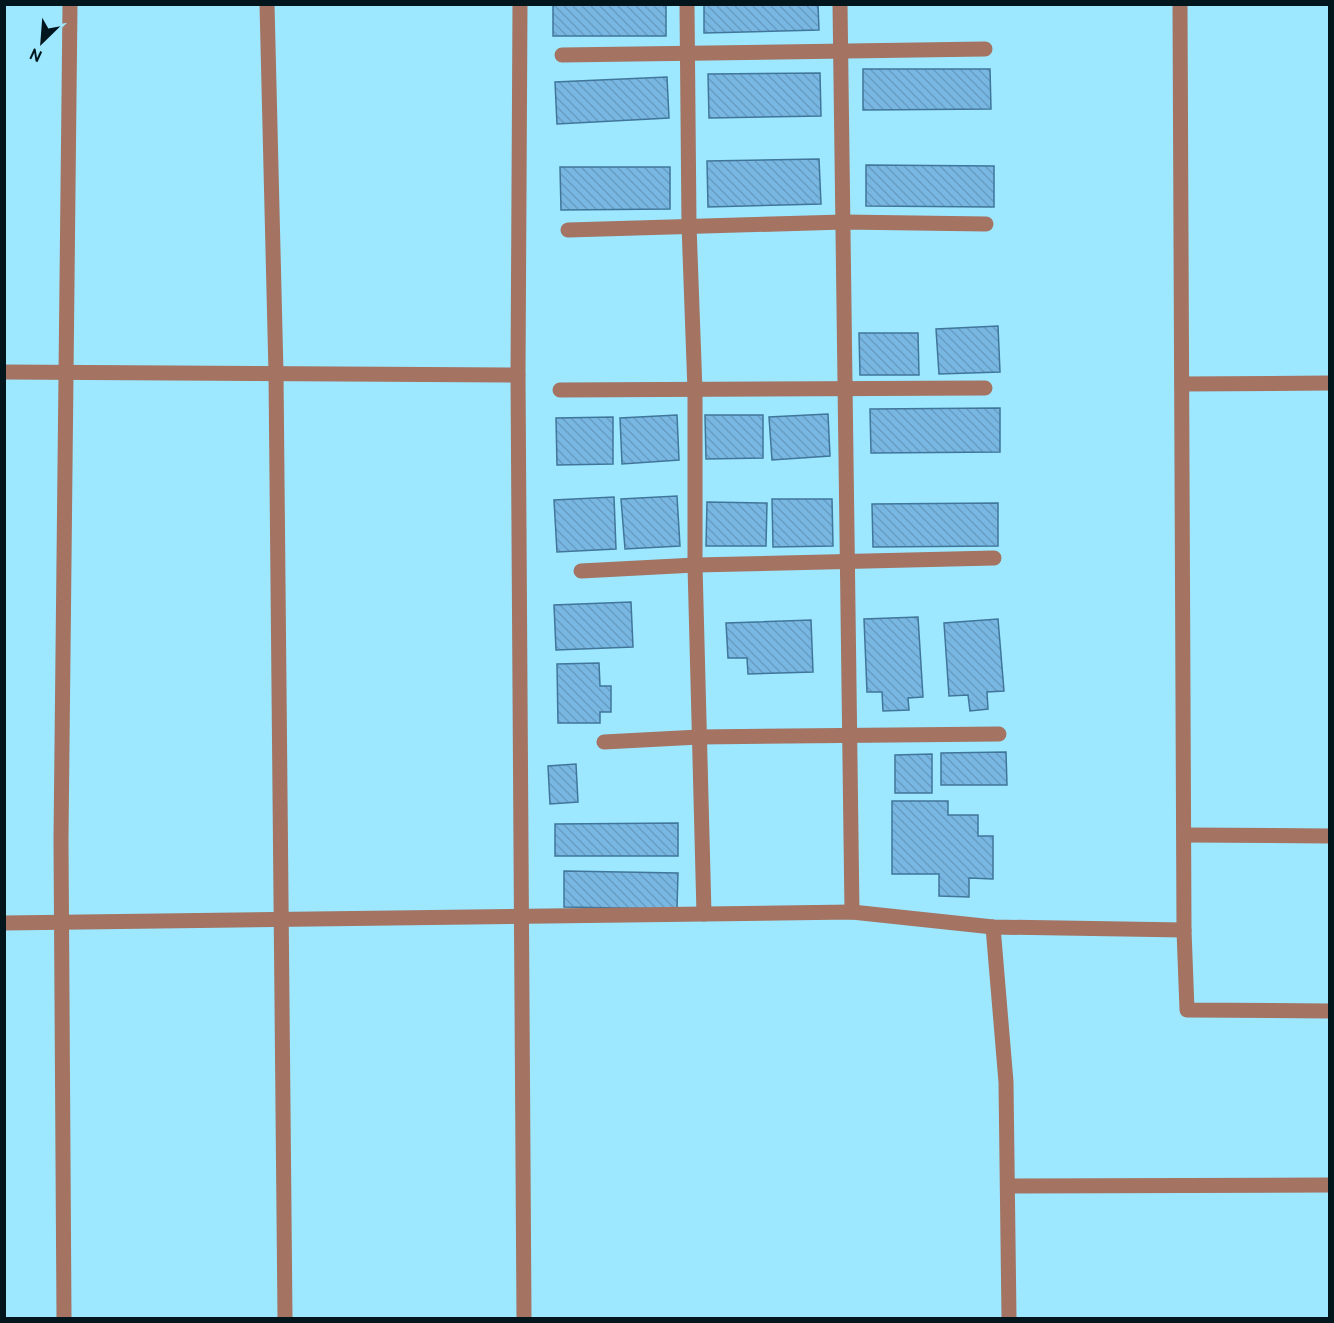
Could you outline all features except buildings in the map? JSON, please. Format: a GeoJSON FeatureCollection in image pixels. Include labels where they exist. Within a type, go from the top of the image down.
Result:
{"type":"FeatureCollection","features":[{"type":"Feature","properties":{"kind":"street"},"geometry":{"type":"LineString","coordinates":[[64,1318],[62,923],[70,4]]}},
{"type":"Feature","properties":{"kind":"street"},"geometry":{"type":"LineString","coordinates":[[267,4],[276,374],[285,1318]]}},
{"type":"Feature","properties":{"kind":"street"},"geometry":{"type":"LineString","coordinates":[[520,4],[518,375],[524,1318]]}},
{"type":"Feature","properties":{"kind":"street"},"geometry":{"type":"LineString","coordinates":[[687,4],[689,225],[695,391],[695,565],[704,914]]}},
{"type":"Feature","properties":{"kind":"street"},"geometry":{"type":"LineString","coordinates":[[840,4],[852,912]]}},
{"type":"Feature","properties":{"kind":"street"},"geometry":{"type":"LineString","coordinates":[[1180,4],[1184,930],[1187,1010],[1329,1011]]}},
{"type":"Feature","properties":{"kind":"street"},"geometry":{"type":"LineString","coordinates":[[562,55],[985,49]]}},
{"type":"Feature","properties":{"kind":"street"},"geometry":{"type":"LineString","coordinates":[[568,230],[844,222],[986,224]]}},
{"type":"Feature","properties":{"kind":"street"},"geometry":{"type":"LineString","coordinates":[[4,372],[518,375]]}},
{"type":"Feature","properties":{"kind":"street"},"geometry":{"type":"LineString","coordinates":[[1182,384],[1329,383]]}},
{"type":"Feature","properties":{"kind":"street"},"geometry":{"type":"LineString","coordinates":[[560,390],[985,388]]}},
{"type":"Feature","properties":{"kind":"street"},"geometry":{"type":"LineString","coordinates":[[581,571],[695,565],[994,558]]}},
{"type":"Feature","properties":{"kind":"street"},"geometry":{"type":"LineString","coordinates":[[604,742],[699,737],[999,734]]}},
{"type":"Feature","properties":{"kind":"street"},"geometry":{"type":"LineString","coordinates":[[1185,835],[1329,836]]}},
{"type":"Feature","properties":{"kind":"street"},"geometry":{"type":"LineString","coordinates":[[4,923],[852,912],[993,927],[1184,930]]}},
{"type":"Feature","properties":{"kind":"street"},"geometry":{"type":"LineString","coordinates":[[993,927],[1006,1082],[1009,1318]]}},
{"type":"Feature","properties":{"kind":"street"},"geometry":{"type":"LineString","coordinates":[[1008,1186],[1329,1185]]}}]}
